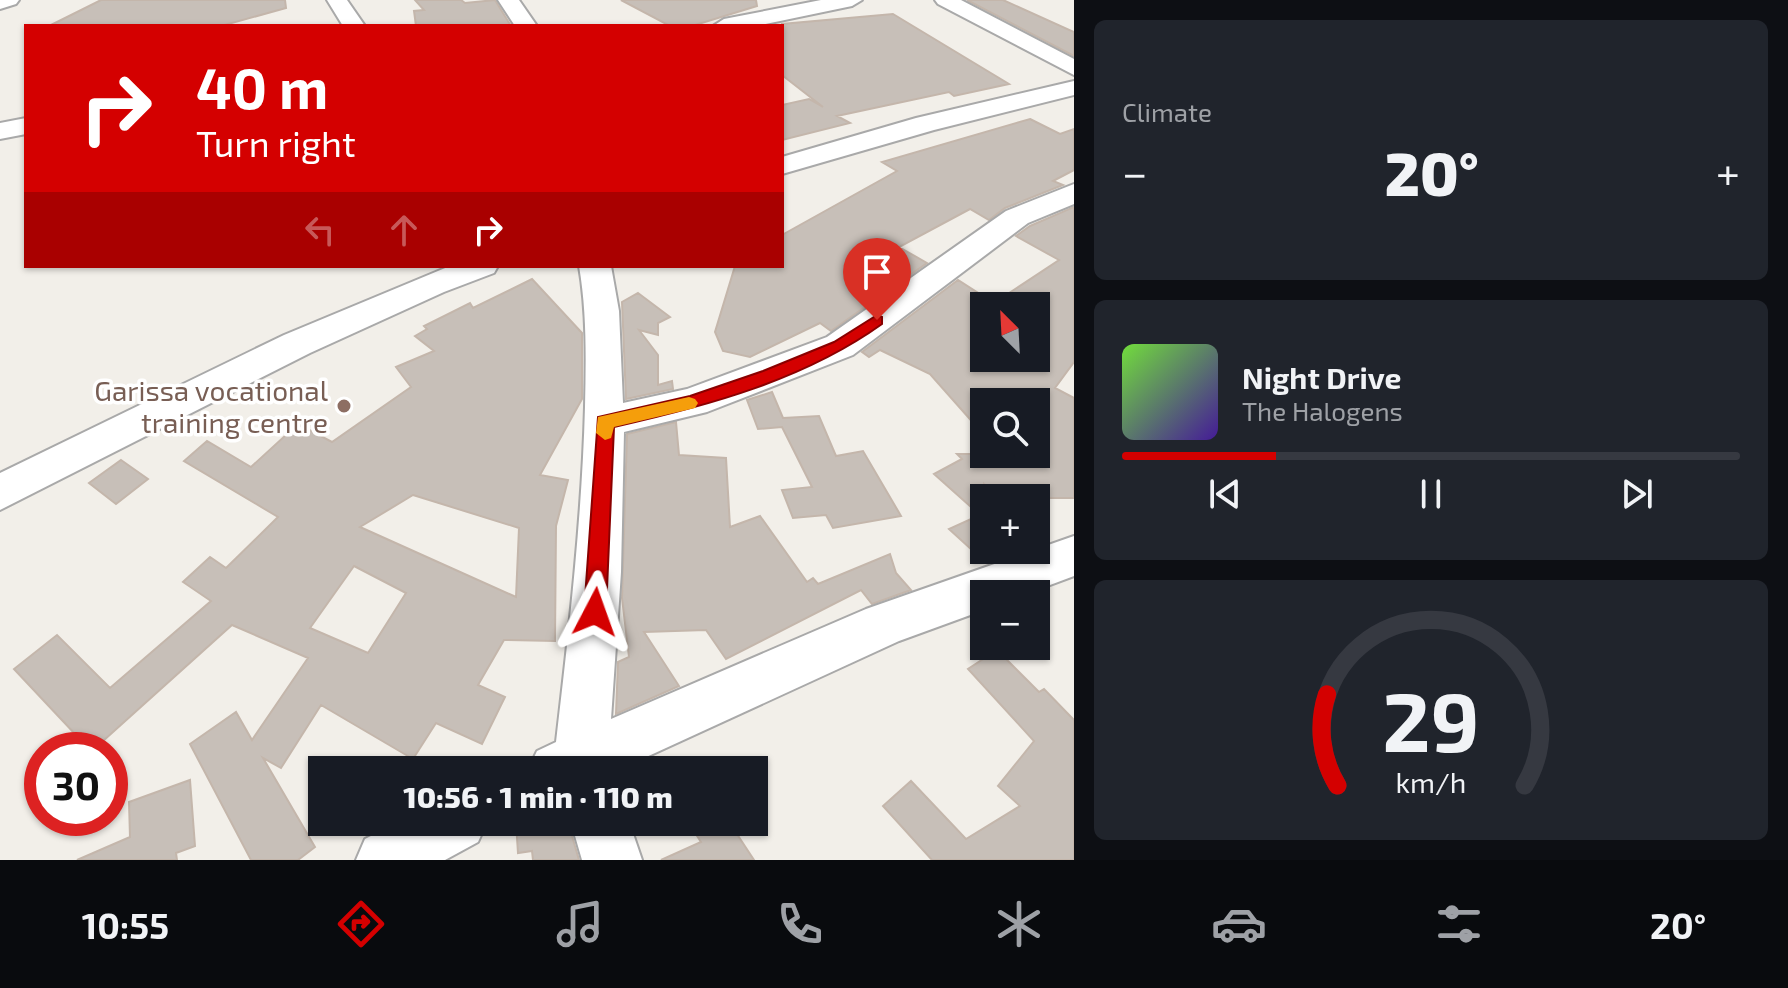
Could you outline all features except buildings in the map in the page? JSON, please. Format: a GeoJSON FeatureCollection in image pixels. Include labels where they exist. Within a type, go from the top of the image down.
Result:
{"type":"FeatureCollection","features":[{"type":"Feature","properties":{"kind":"street"},"geometry":{"type":"LineString","coordinates":[[0,3],[9,0]]}},
{"type":"Feature","properties":{"kind":"street"},"geometry":{"type":"LineString","coordinates":[[337,0],[353,24]]}},
{"type":"Feature","properties":{"kind":"street"},"geometry":{"type":"LineString","coordinates":[[508,0],[525,24]]}},
{"type":"Feature","properties":{"kind":"street"},"geometry":{"type":"LineString","coordinates":[[730,19],[852,0]]}},
{"type":"Feature","properties":{"kind":"street"},"geometry":{"type":"LineString","coordinates":[[945,0],[1074,68]]}},
{"type":"Feature","properties":{"kind":"street"},"geometry":{"type":"LineString","coordinates":[[784,165],[925,124],[1074,88]]}},
{"type":"Feature","properties":{"kind":"street"},"geometry":{"type":"LineString","coordinates":[[0,131],[24,126]]}},
{"type":"Feature","properties":{"kind":"street"},"geometry":{"type":"LineString","coordinates":[[605,422],[693,402],[840,346],[1017,217],[1074,193]]}},
{"type":"Feature","properties":{"kind":"street"},"geometry":{"type":"LineString","coordinates":[[0,493],[297,344],[432,284],[476,268]]}},
{"type":"Feature","properties":{"kind":"street"},"geometry":{"type":"LineString","coordinates":[[575,756],[595,612],[605,422],[601,293],[595,268]]}},
{"type":"Feature","properties":{"kind":"street"},"geometry":{"type":"LineString","coordinates":[[596,756],[883,625],[1074,556]]}},
{"type":"Feature","properties":{"kind":"street"},"geometry":{"type":"LineString","coordinates":[[386,860],[431,836]]}},
{"type":"Feature","properties":{"kind":"street"},"geometry":{"type":"LineString","coordinates":[[604,836],[612,860]]}},
{"type":"Feature","properties":{"kind":"slow traffic"},"geometry":{"type":"LineString","coordinates":[[605,433],[605,422],[689,403]]}},
{"type":"Feature","properties":{"kind":"place","name":"Garissa vocational training centre"},"geometry":{"type":"Point","coordinates":[344,406]}},
{"type":"Feature","properties":{"kind":"route"},"geometry":{"type":"LineString","coordinates":[[595,612],[605,422],[693,402],[769,375],[840,346],[877,320]]}}]}
